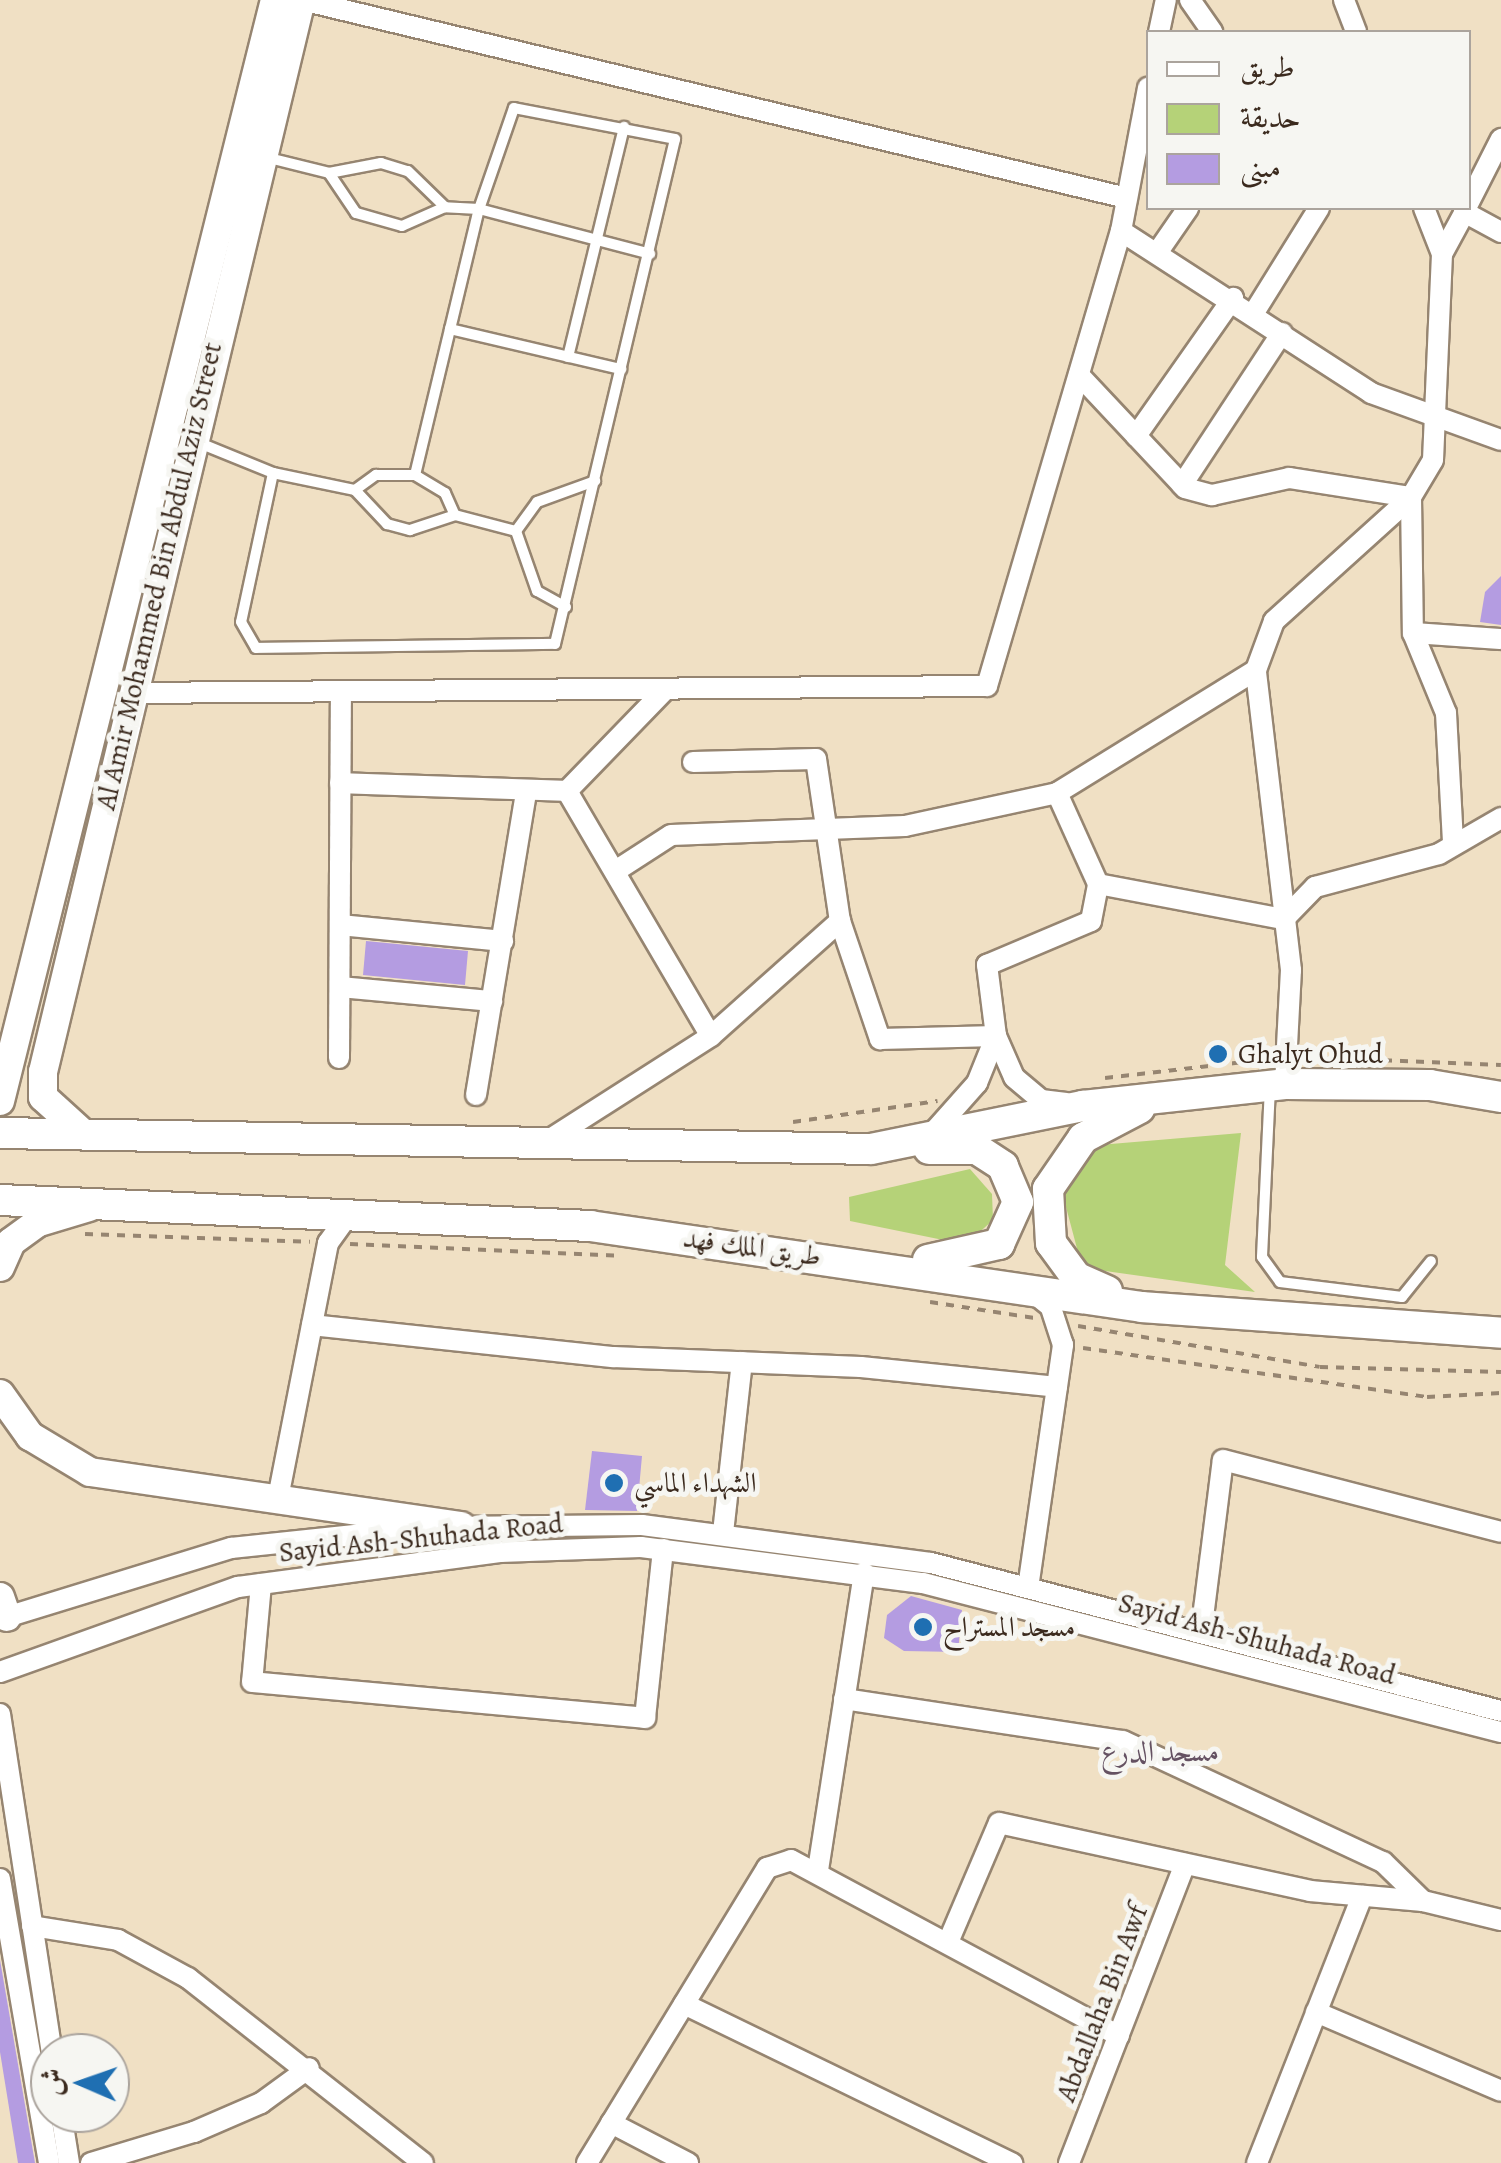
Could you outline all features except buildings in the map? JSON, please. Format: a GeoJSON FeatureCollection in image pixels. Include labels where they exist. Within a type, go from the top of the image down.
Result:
{"type":"FeatureCollection","features":[{"type":"Feature","properties":{"kind":"main road","name":"Al Amir Mohammed Bin Abdul Aziz Street"},"geometry":{"type":"LineString","coordinates":[[0,1101],[275,0]]}},
{"type":"Feature","properties":{"kind":"main road","name":"Al Amir Mohammed Bin Abdul Aziz Street"},"geometry":{"type":"LineString","coordinates":[[86,1136],[43,1097],[43,1072],[190,440],[301,0]]}},
{"type":"Feature","properties":{"kind":"main road"},"geometry":{"type":"LineString","coordinates":[[1142,1307],[1076,1278],[1051,1243],[1048,1189],[1083,1138],[1166,1097],[1278,1072],[1430,1085],[1501,1097]]}},
{"type":"Feature","properties":{"kind":"main road"},"geometry":{"type":"LineString","coordinates":[[872,1149],[1085,1093],[1166,1097]]}},
{"type":"Feature","properties":{"kind":"main road"},"geometry":{"type":"LineString","coordinates":[[0,1134],[534,1149],[977,1148],[1003,1166],[1018,1202],[998,1244],[880,1264]]}},
{"type":"Feature","properties":{"kind":"main road","name":"طريق الملك فهد"},"geometry":{"type":"LineString","coordinates":[[0,1200],[590,1226],[1023,1284],[1142,1307],[1501,1333]]}},
{"type":"Feature","properties":{"kind":"main road"},"geometry":{"type":"LineString","coordinates":[[0,1267],[11,1242],[39,1222],[101,1204]]}},
{"type":"Feature","properties":{"kind":"main road"},"geometry":{"type":"LineString","coordinates":[[0,1394],[30,1436],[90,1472],[461,1526]]}},
{"type":"Feature","properties":{"kind":"street"},"geometry":{"type":"LineString","coordinates":[[301,0],[1127,198]]}},
{"type":"Feature","properties":{"kind":"street"},"geometry":{"type":"LineString","coordinates":[[1159,30],[1166,0]]}},
{"type":"Feature","properties":{"kind":"street"},"geometry":{"type":"LineString","coordinates":[[1190,0],[1211,30]]}},
{"type":"Feature","properties":{"kind":"street"},"geometry":{"type":"LineString","coordinates":[[1349,1],[1356,30]]}},
{"type":"Feature","properties":{"kind":"street"},"geometry":{"type":"LineString","coordinates":[[131,693],[987,686],[1121,231],[1146,98]]}},
{"type":"Feature","properties":{"kind":"street"},"geometry":{"type":"LineString","coordinates":[[1471,198],[1501,139]]}},
{"type":"Feature","properties":{"kind":"street"},"geometry":{"type":"LineString","coordinates":[[1471,201],[1501,188]]}},
{"type":"Feature","properties":{"kind":"street"},"geometry":{"type":"LineString","coordinates":[[1471,204],[1501,232]]}},
{"type":"Feature","properties":{"kind":"street"},"geometry":{"type":"LineString","coordinates":[[1156,253],[1187,210]]}},
{"type":"Feature","properties":{"kind":"street"},"geometry":{"type":"LineString","coordinates":[[1254,312],[1318,210]]}},
{"type":"Feature","properties":{"kind":"street"},"geometry":{"type":"LineString","coordinates":[[1278,1072],[1284,919],[1256,670],[1274,621],[1411,497],[1433,460],[1442,254],[1425,210]]}},
{"type":"Feature","properties":{"kind":"street"},"geometry":{"type":"LineString","coordinates":[[1442,254],[1465,210]]}},
{"type":"Feature","properties":{"kind":"street"},"geometry":{"type":"LineString","coordinates":[[1121,231],[1233,298],[1371,393],[1501,440]]}},
{"type":"Feature","properties":{"kind":"street"},"geometry":{"type":"LineString","coordinates":[[1136,436],[1233,298]]}},
{"type":"Feature","properties":{"kind":"street"},"geometry":{"type":"LineString","coordinates":[[1182,485],[1282,333]]}},
{"type":"Feature","properties":{"kind":"street"},"geometry":{"type":"LineString","coordinates":[[1078,374],[1182,485],[1212,495],[1289,478],[1411,497]]}},
{"type":"Feature","properties":{"kind":"street"},"geometry":{"type":"LineString","coordinates":[[1411,497],[1412,632],[1446,713],[1453,842]]}},
{"type":"Feature","properties":{"kind":"street"},"geometry":{"type":"LineString","coordinates":[[1412,632],[1501,639]]}},
{"type":"Feature","properties":{"kind":"street"},"geometry":{"type":"LineString","coordinates":[[618,870],[671,835],[905,826],[1057,793],[1256,670]]}},
{"type":"Feature","properties":{"kind":"street"},"geometry":{"type":"LineString","coordinates":[[340,783],[526,794],[567,791],[666,688]]}},
{"type":"Feature","properties":{"kind":"street"},"geometry":{"type":"LineString","coordinates":[[339,1058],[341,691]]}},
{"type":"Feature","properties":{"kind":"street"},"geometry":{"type":"LineString","coordinates":[[694,762],[816,759],[822,830],[840,921],[880,1039],[996,1036]]}},
{"type":"Feature","properties":{"kind":"street"},"geometry":{"type":"LineString","coordinates":[[567,791],[618,870],[711,1036]]}},
{"type":"Feature","properties":{"kind":"street"},"geometry":{"type":"LineString","coordinates":[[1057,793],[1098,884],[1091,920],[986,965],[996,1036],[1014,1077],[1040,1100],[1085,1093]]}},
{"type":"Feature","properties":{"kind":"street"},"geometry":{"type":"LineString","coordinates":[[476,1096],[526,794]]}},
{"type":"Feature","properties":{"kind":"street"},"geometry":{"type":"LineString","coordinates":[[1284,919],[1314,887],[1438,854],[1501,818]]}},
{"type":"Feature","properties":{"kind":"street"},"geometry":{"type":"LineString","coordinates":[[1098,884],[1284,919]]}},
{"type":"Feature","properties":{"kind":"street"},"geometry":{"type":"LineString","coordinates":[[534,1149],[711,1036],[840,921]]}},
{"type":"Feature","properties":{"kind":"street"},"geometry":{"type":"LineString","coordinates":[[340,925],[503,941]]}},
{"type":"Feature","properties":{"kind":"street"},"geometry":{"type":"LineString","coordinates":[[340,988],[492,1001]]}},
{"type":"Feature","properties":{"kind":"street"},"geometry":{"type":"LineString","coordinates":[[930,1136],[977,1083],[996,1036]]}},
{"type":"Feature","properties":{"kind":"street"},"geometry":{"type":"LineString","coordinates":[[278,1498],[328,1243],[348,1215]]}},
{"type":"Feature","properties":{"kind":"street"},"geometry":{"type":"LineString","coordinates":[[1023,1284],[1059,1322],[1063,1345],[1028,1588]]}},
{"type":"Feature","properties":{"kind":"street"},"geometry":{"type":"LineString","coordinates":[[312,1325],[1057,1387]]}},
{"type":"Feature","properties":{"kind":"street"},"geometry":{"type":"LineString","coordinates":[[722,1533],[742,1362]]}},
{"type":"Feature","properties":{"kind":"street"},"geometry":{"type":"LineString","coordinates":[[1201,1633],[1223,1460],[1501,1532]]}},
{"type":"Feature","properties":{"kind":"street","name":"Sayid Ash-Shuhada Road"},"geometry":{"type":"LineString","coordinates":[[2,1611],[231,1548],[461,1526],[722,1533],[931,1563],[1501,1712]]}},
{"type":"Feature","properties":{"kind":"street"},"geometry":{"type":"LineString","coordinates":[[261,1584],[252,1682],[645,1718],[663,1549]]}},
{"type":"Feature","properties":{"kind":"street","name":"Sayid Ash-Shuhada Road"},"geometry":{"type":"LineString","coordinates":[[0,1672],[261,1584],[500,1552],[663,1549],[864,1573],[1501,1732]]}},
{"type":"Feature","properties":{"kind":"street"},"geometry":{"type":"LineString","coordinates":[[818,1870],[864,1573]]}},
{"type":"Feature","properties":{"kind":"street"},"geometry":{"type":"LineString","coordinates":[[844,1699],[1123,1740],[1384,1862],[1423,1901]]}},
{"type":"Feature","properties":{"kind":"street"},"geometry":{"type":"LineString","coordinates":[[0,1714],[49,2033]]}},
{"type":"Feature","properties":{"kind":"street"},"geometry":{"type":"LineString","coordinates":[[949,1940],[999,1823],[1185,1864],[1362,1896],[1423,1901],[1501,1920]]}},
{"type":"Feature","properties":{"kind":"street"},"geometry":{"type":"LineString","coordinates":[[587,2163],[767,1868],[791,1860],[818,1870],[949,1940],[1119,2036]]}},
{"type":"Feature","properties":{"kind":"street","name":"Abdallaha Bin Awf"},"geometry":{"type":"LineString","coordinates":[[1070,2163],[1185,1864]]}},
{"type":"Feature","properties":{"kind":"street"},"geometry":{"type":"LineString","coordinates":[[0,1879],[49,2163]]}},
{"type":"Feature","properties":{"kind":"street"},"geometry":{"type":"LineString","coordinates":[[1257,2163],[1362,1896]]}},
{"type":"Feature","properties":{"kind":"street"},"geometry":{"type":"LineString","coordinates":[[32,1926],[118,1940],[188,1978],[309,2068],[424,2163]]}},
{"type":"Feature","properties":{"kind":"street"},"geometry":{"type":"LineString","coordinates":[[684,2004],[1012,2163]]}},
{"type":"Feature","properties":{"kind":"street"},"geometry":{"type":"LineString","coordinates":[[1316,2012],[1501,2091]]}},
{"type":"Feature","properties":{"kind":"street"},"geometry":{"type":"LineString","coordinates":[[90,2163],[194,2132],[261,2102],[309,2068]]}},
{"type":"Feature","properties":{"kind":"street"},"geometry":{"type":"LineString","coordinates":[[611,2122],[688,2163]]}},
{"type":"Feature","properties":{"kind":"street"},"geometry":{"type":"LineString","coordinates":[[65,2133],[70,2163]]}},
{"type":"Feature","properties":{"kind":"lane"},"geometry":{"type":"LineString","coordinates":[[273,473],[241,622],[256,648],[554,644],[566,607],[675,139],[514,108],[478,209],[415,475]]}},
{"type":"Feature","properties":{"kind":"lane"},"geometry":{"type":"LineString","coordinates":[[568,357],[624,128]]}},
{"type":"Feature","properties":{"kind":"lane"},"geometry":{"type":"LineString","coordinates":[[259,155],[329,173],[394,167],[446,207]]}},
{"type":"Feature","properties":{"kind":"lane"},"geometry":{"type":"LineString","coordinates":[[329,173],[339,196],[378,223],[402,226],[446,207],[478,209],[650,254]]}},
{"type":"Feature","properties":{"kind":"lane"},"geometry":{"type":"LineString","coordinates":[[450,329],[621,369]]}},
{"type":"Feature","properties":{"kind":"lane"},"geometry":{"type":"LineString","coordinates":[[190,440],[273,473],[354,490],[387,524],[434,527],[455,515],[516,531]]}},
{"type":"Feature","properties":{"kind":"lane"},"geometry":{"type":"LineString","coordinates":[[354,490],[376,475],[415,475],[445,494],[455,515]]}},
{"type":"Feature","properties":{"kind":"lane"},"geometry":{"type":"LineString","coordinates":[[516,531],[537,502],[595,481]]}},
{"type":"Feature","properties":{"kind":"lane"},"geometry":{"type":"LineString","coordinates":[[516,531],[538,591],[566,607]]}},
{"type":"Feature","properties":{"kind":"lane"},"geometry":{"type":"LineString","coordinates":[[1278,1072],[1262,1256],[1280,1282],[1402,1297],[1431,1262]]}},
{"type":"Feature","properties":{"kind":"path"},"geometry":{"type":"LineString","coordinates":[[1085,1093],[1278,1072],[1501,1065]]}},
{"type":"Feature","properties":{"kind":"path"},"geometry":{"type":"LineString","coordinates":[[64,1233],[640,1257]]}},
{"type":"Feature","properties":{"kind":"path"},"geometry":{"type":"LineString","coordinates":[[915,1299],[1320,1367],[1501,1372]]}},
{"type":"Feature","properties":{"kind":"path"},"geometry":{"type":"LineString","coordinates":[[1063,1345],[1273,1380],[1428,1397],[1501,1392]]}},
{"type":"Feature","properties":{"kind":"green space"},"geometry":{"type":"Polygon","coordinates":[[[1241,1133],[1225,1265],[1255,1292],[1091,1269],[1079,1256],[1062,1192],[1099,1145],[1241,1133]]]}},
{"type":"Feature","properties":{"kind":"green space"},"geometry":{"type":"Polygon","coordinates":[[[970,1169],[992,1194],[993,1220],[974,1237],[953,1242],[850,1221],[849,1197],[970,1169]]]}},
{"type":"Feature","properties":{"kind":"place","name":"Ghalyt Ohud"},"geometry":{"type":"Point","coordinates":[1218,1054]}},
{"type":"Feature","properties":{"kind":"place","name":"الشهداء الماسي"},"geometry":{"type":"Point","coordinates":[614,1483]}},
{"type":"Feature","properties":{"kind":"place","name":"مسجد المستراح"},"geometry":{"type":"Point","coordinates":[923,1627]}},
{"type":"Feature","properties":{"kind":"district","name":"مسجد الدرع"},"geometry":{"type":"Point","coordinates":[1160,1751]}}]}
